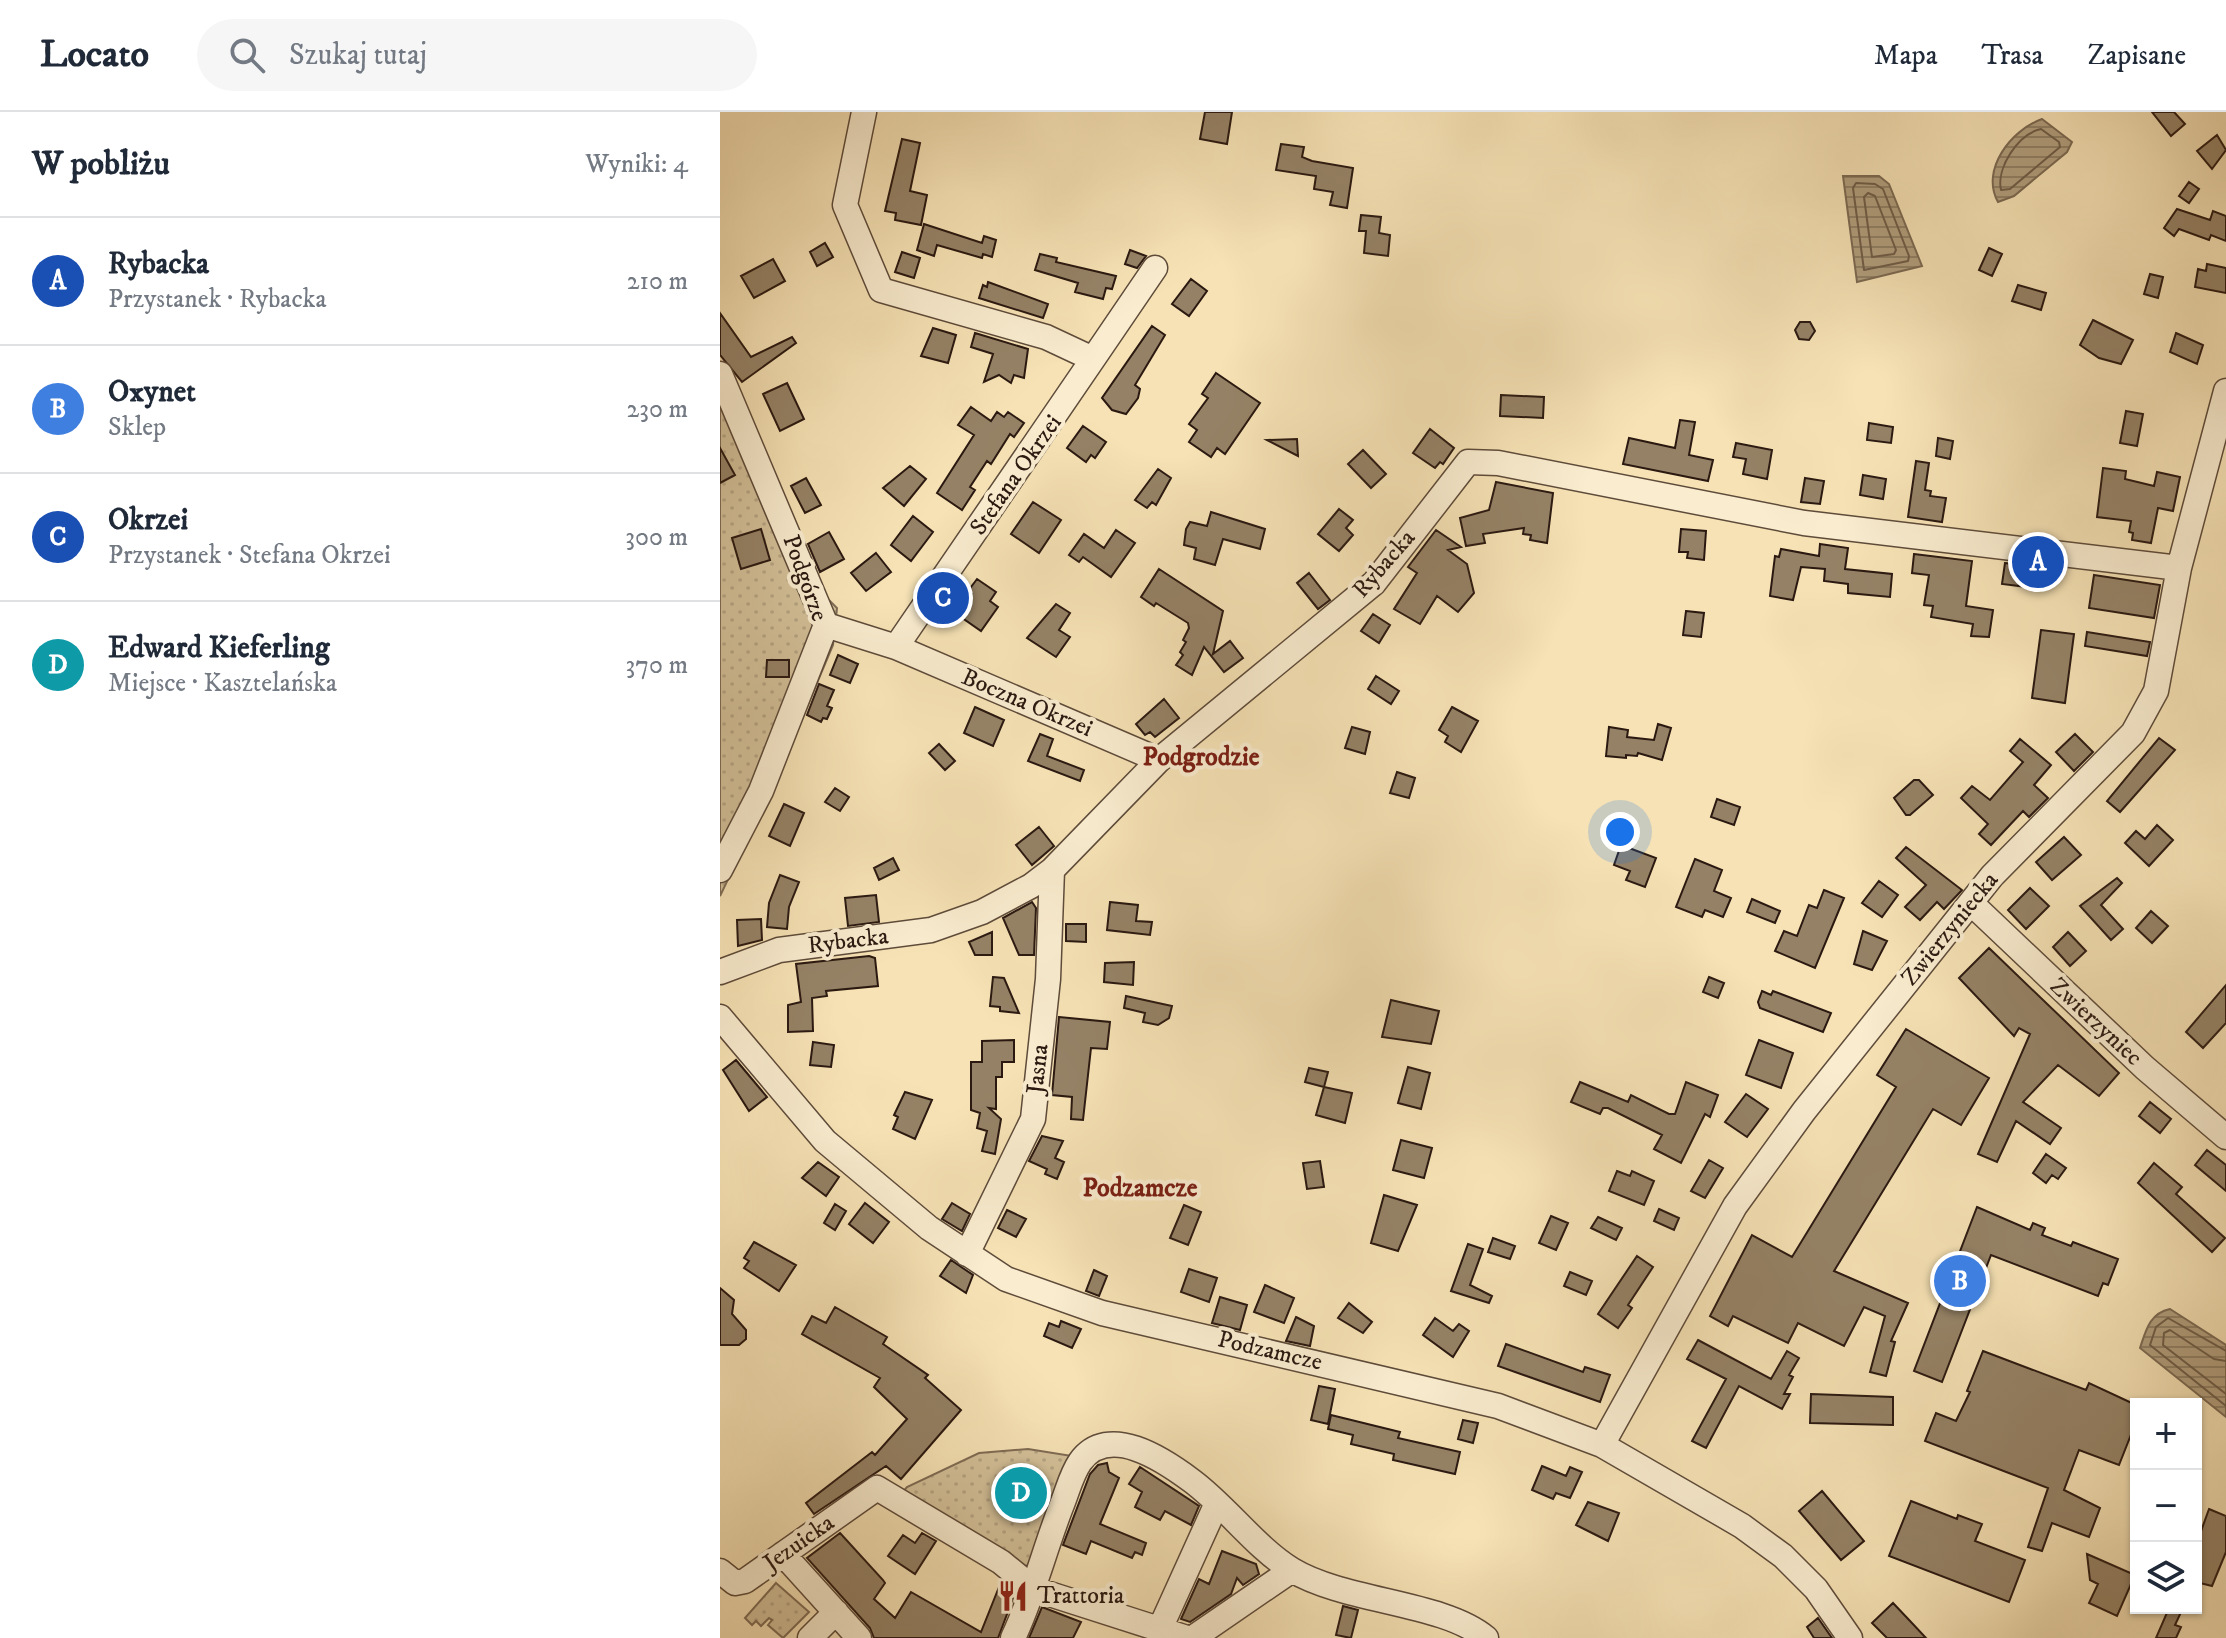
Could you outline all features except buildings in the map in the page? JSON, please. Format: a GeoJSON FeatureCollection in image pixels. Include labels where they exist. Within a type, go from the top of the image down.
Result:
{"type":"FeatureCollection","features":[{"type":"Feature","properties":{"kind":"street"},"geometry":{"type":"LineString","coordinates":[[864,112],[845,205],[881,290],[1046,337],[1093,359]]}},
{"type":"Feature","properties":{"kind":"street","name":"Stefana Okrzei"},"geometry":{"type":"LineString","coordinates":[[896,647],[1155,268]]}},
{"type":"Feature","properties":{"kind":"street","name":"Podgórze"},"geometry":{"type":"LineString","coordinates":[[720,374],[826,625],[761,791],[720,870]]}},
{"type":"Feature","properties":{"kind":"street","name":"Zwierzyniecka"},"geometry":{"type":"LineString","coordinates":[[1602,1445],[1735,1206],[1804,1111],[1992,876],[2133,733],[2156,691],[2179,568],[2226,391]]}},
{"type":"Feature","properties":{"kind":"street","name":"Rybacka"},"geometry":{"type":"LineString","coordinates":[[720,972],[779,950],[931,930],[982,912],[1031,886],[1052,870],[1159,760],[1374,583],[1468,462],[1498,463],[1804,523],[2179,568]]}},
{"type":"Feature","properties":{"kind":"street"},"geometry":{"type":"LineString","coordinates":[[826,625],[896,647]]}},
{"type":"Feature","properties":{"kind":"street","name":"Boczna Okrzei"},"geometry":{"type":"LineString","coordinates":[[896,647],[1159,760]]}},
{"type":"Feature","properties":{"kind":"street","name":"Jasna"},"geometry":{"type":"LineString","coordinates":[[967,1254],[1033,1119],[1048,979],[1052,870]]}},
{"type":"Feature","properties":{"kind":"street","name":"Zwierzyniec"},"geometry":{"type":"LineString","coordinates":[[1971,903],[2145,1068],[2226,1137]]}},
{"type":"Feature","properties":{"kind":"street","name":"Podzamcze"},"geometry":{"type":"LineString","coordinates":[[720,1017],[825,1141],[929,1228],[1006,1279],[1102,1313],[1484,1402],[1602,1445],[1742,1526],[1783,1556],[1816,1589],[1850,1638]]}},
{"type":"Feature","properties":{"kind":"street"},"geometry":{"type":"LineString","coordinates":[[1013,1638],[1034,1589],[1038,1566],[1083,1458],[1108,1445],[1133,1446],[1191,1480],[1292,1570],[1347,1592],[1464,1624],[1486,1638]]}},
{"type":"Feature","properties":{"kind":"street","name":"Jezuicka"},"geometry":{"type":"LineString","coordinates":[[720,1571],[732,1582],[739,1583],[877,1488],[1001,1562],[1034,1589]]}},
{"type":"Feature","properties":{"kind":"street"},"geometry":{"type":"LineString","coordinates":[[1159,1631],[1217,1503]]}},
{"type":"Feature","properties":{"kind":"street"},"geometry":{"type":"LineString","coordinates":[[783,1554],[859,1638]]}},
{"type":"Feature","properties":{"kind":"street"},"geometry":{"type":"LineString","coordinates":[[1034,1589],[1159,1631],[1190,1638],[1292,1570]]}},
{"type":"Feature","properties":{"kind":"street"},"geometry":{"type":"LineString","coordinates":[[810,1638],[836,1612]]}},
{"type":"Feature","properties":{"kind":"shaded area"},"geometry":{"type":"Polygon","coordinates":[[[720,362],[824,595],[837,608],[833,645],[780,771],[720,896],[720,362]]]}},
{"type":"Feature","properties":{"kind":"shaded area"},"geometry":{"type":"Polygon","coordinates":[[[1028,1449],[1072,1456],[1031,1563],[1026,1566],[901,1494],[907,1487],[979,1453],[1028,1449]]]}},
{"type":"Feature","properties":{"kind":"shaded area"},"geometry":{"type":"Polygon","coordinates":[[[776,1583],[809,1612],[783,1638],[768,1625],[772,1620],[769,1618],[761,1626],[756,1621],[752,1625],[745,1618],[776,1583]]]}},
{"type":"Feature","properties":{"kind":"water"},"geometry":{"type":"Polygon","coordinates":[[[2042,119],[2072,142],[2067,152],[2014,196],[1998,202],[1993,190],[1993,177],[2002,153],[2020,132],[2042,119]]]}},
{"type":"Feature","properties":{"kind":"water"},"geometry":{"type":"Polygon","coordinates":[[[1843,176],[1879,176],[1889,184],[1922,266],[1857,282],[1843,176]]]}},
{"type":"Feature","properties":{"kind":"water"},"geometry":{"type":"Polygon","coordinates":[[[2170,1309],[2226,1345],[2226,1417],[2140,1348],[2153,1318],[2170,1309]]]}},
{"type":"Feature","properties":{"kind":"place","name":"Rybacka"},"geometry":{"type":"Point","coordinates":[2038,562]}},
{"type":"Feature","properties":{"kind":"place","name":"Okrzei"},"geometry":{"type":"Point","coordinates":[943,598]}},
{"type":"Feature","properties":{"kind":"place","name":"Oxynet"},"geometry":{"type":"Point","coordinates":[1960,1281]}},
{"type":"Feature","properties":{"kind":"place","name":"Edward Kieferling"},"geometry":{"type":"Point","coordinates":[1021,1493]}},
{"type":"Feature","properties":{"kind":"place","name":"Trattoria"},"geometry":{"type":"Point","coordinates":[1013,1596]}},
{"type":"Feature","properties":{"kind":"district","name":"Podgrodzie"},"geometry":{"type":"Point","coordinates":[1201,757]}},
{"type":"Feature","properties":{"kind":"district","name":"Podzamcze"},"geometry":{"type":"Point","coordinates":[1140,1188]}}]}
